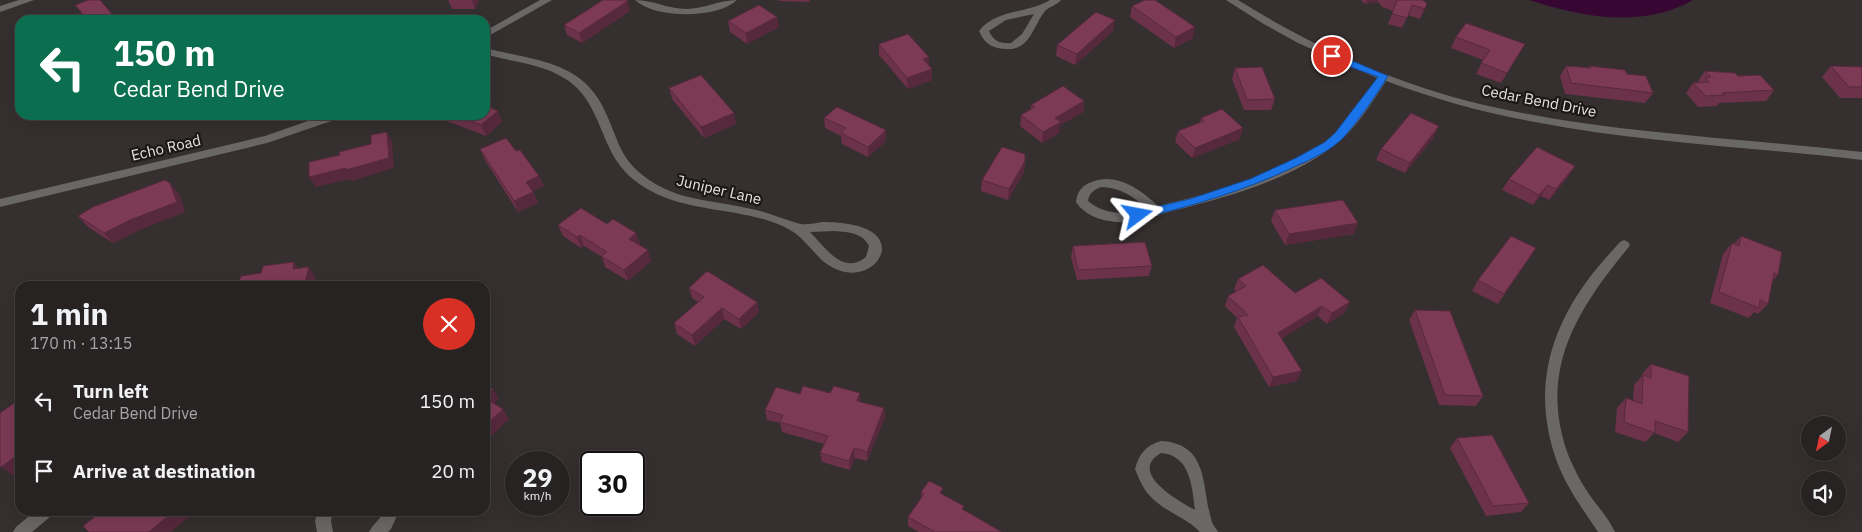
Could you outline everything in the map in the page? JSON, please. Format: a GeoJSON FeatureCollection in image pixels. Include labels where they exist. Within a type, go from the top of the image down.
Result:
{"type":"FeatureCollection","features":[{"type":"Feature","properties":{"kind":"street"},"geometry":{"type":"LineString","coordinates":[[0,8],[29,0]]}},
{"type":"Feature","properties":{"kind":"street"},"geometry":{"type":"LineString","coordinates":[[490,32],[547,0]]}},
{"type":"Feature","properties":{"kind":"street"},"geometry":{"type":"LineString","coordinates":[[640,0],[668,10],[687,13],[709,10],[732,0]]}},
{"type":"Feature","properties":{"kind":"street"},"geometry":{"type":"LineString","coordinates":[[1042,8],[1027,34],[1018,44],[1005,46],[996,44],[985,36],[984,32],[987,27],[996,21],[1042,8],[1056,0]]}},
{"type":"Feature","properties":{"kind":"street","name":"Cedar Bend Drive"},"geometry":{"type":"LineString","coordinates":[[1232,0],[1309,46],[1384,76],[1470,103],[1561,123],[1862,156]]}},
{"type":"Feature","properties":{"kind":"street","name":"Juniper Lane"},"geometry":{"type":"LineString","coordinates":[[490,52],[545,64],[563,72],[581,85],[598,110],[621,159],[632,172],[652,188],[683,200],[764,217],[799,229],[841,228],[862,233],[869,236],[873,242],[876,250],[874,257],[868,264],[859,267],[841,267],[825,256],[799,229]]}},
{"type":"Feature","properties":{"kind":"street"},"geometry":{"type":"LineString","coordinates":[[1156,211],[1136,194],[1115,184],[1103,182],[1093,184],[1083,194],[1082,202],[1089,209],[1105,215],[1125,217],[1156,211],[1224,193],[1300,160],[1328,144],[1352,121],[1384,76]]}},
{"type":"Feature","properties":{"kind":"street","name":"Echo Road"},"geometry":{"type":"LineString","coordinates":[[0,203],[267,139],[322,120]]}},
{"type":"Feature","properties":{"kind":"street"},"geometry":{"type":"LineString","coordinates":[[1607,532],[1582,498],[1565,466],[1554,436],[1550,400],[1555,357],[1573,314],[1600,271],[1624,246]]}},
{"type":"Feature","properties":{"kind":"street"},"geometry":{"type":"LineString","coordinates":[[1158,447],[1170,447],[1184,453],[1193,466],[1207,529],[1167,503],[1153,491],[1145,480],[1142,469],[1148,454],[1158,447]]}},
{"type":"Feature","properties":{"kind":"street"},"geometry":{"type":"LineString","coordinates":[[21,532],[40,516]]}},
{"type":"Feature","properties":{"kind":"street"},"geometry":{"type":"LineString","coordinates":[[324,516],[323,521],[325,532]]}},
{"type":"Feature","properties":{"kind":"street"},"geometry":{"type":"LineString","coordinates":[[377,532],[386,524],[390,516]]}},
{"type":"Feature","properties":{"kind":"shaded area"},"geometry":{"type":"Polygon","coordinates":[[[1529,0],[1693,0],[1653,15],[1612,17],[1570,11],[1529,0]]]}},
{"type":"Feature","properties":{"kind":"building"},"geometry":{"type":"Polygon","coordinates":[[[89,0],[100,0],[113,15],[77,15],[82,13],[75,5],[89,0]]]}},
{"type":"Feature","properties":{"kind":"building"},"geometry":{"type":"Polygon","coordinates":[[[603,0],[628,1],[579,33],[564,25],[603,0]]]}},
{"type":"Feature","properties":{"kind":"building"},"geometry":{"type":"Polygon","coordinates":[[[1145,0],[1155,0],[1195,27],[1176,37],[1132,6],[1145,0]]]}},
{"type":"Feature","properties":{"kind":"building"},"geometry":{"type":"Polygon","coordinates":[[[1397,0],[1422,0],[1427,3],[1425,9],[1412,5],[1407,18],[1392,14],[1397,0]]]}},
{"type":"Feature","properties":{"kind":"building"},"geometry":{"type":"Polygon","coordinates":[[[759,5],[777,17],[746,33],[728,21],[759,5]]]}},
{"type":"Feature","properties":{"kind":"building"},"geometry":{"type":"Polygon","coordinates":[[[1096,12],[1115,20],[1077,54],[1057,45],[1096,12]]]}},
{"type":"Feature","properties":{"kind":"building"},"geometry":{"type":"Polygon","coordinates":[[[1466,23],[1525,44],[1507,73],[1481,63],[1490,50],[1456,37],[1466,23]]]}},
{"type":"Feature","properties":{"kind":"building"},"geometry":{"type":"Polygon","coordinates":[[[908,34],[929,57],[923,59],[932,69],[907,78],[879,44],[908,34]]]}},
{"type":"Feature","properties":{"kind":"building"},"geometry":{"type":"Polygon","coordinates":[[[1566,66],[1591,68],[1590,66],[1625,70],[1627,74],[1646,76],[1653,93],[1571,83],[1566,66]]]}},
{"type":"Feature","properties":{"kind":"building"},"geometry":{"type":"Polygon","coordinates":[[[1831,66],[1862,67],[1862,87],[1849,87],[1831,66]]]}},
{"type":"Feature","properties":{"kind":"building"},"geometry":{"type":"Polygon","coordinates":[[[1262,67],[1275,99],[1247,100],[1235,68],[1262,67]]]}},
{"type":"Feature","properties":{"kind":"building"},"geometry":{"type":"Polygon","coordinates":[[[1705,71],[1735,73],[1738,76],[1760,75],[1774,90],[1722,93],[1725,95],[1706,96],[1693,83],[1709,82],[1705,78],[1711,77],[1705,71]]]}},
{"type":"Feature","properties":{"kind":"building"},"geometry":{"type":"Polygon","coordinates":[[[701,75],[734,113],[701,127],[669,88],[701,75]]]}},
{"type":"Feature","properties":{"kind":"building"},"geometry":{"type":"Polygon","coordinates":[[[1063,86],[1084,101],[1055,118],[1061,122],[1043,132],[1021,115],[1035,107],[1031,105],[1063,86]]]}},
{"type":"Feature","properties":{"kind":"building"},"geometry":{"type":"Polygon","coordinates":[[[837,107],[886,130],[868,147],[841,133],[846,128],[824,118],[837,107]]]}},
{"type":"Feature","properties":{"kind":"building"},"geometry":{"type":"Polygon","coordinates":[[[490,108],[498,111],[490,118],[490,108]]]}},
{"type":"Feature","properties":{"kind":"building"},"geometry":{"type":"Polygon","coordinates":[[[1222,109],[1243,128],[1195,148],[1178,131],[1204,121],[1201,118],[1222,109]]]}},
{"type":"Feature","properties":{"kind":"building"},"geometry":{"type":"Polygon","coordinates":[[[1411,113],[1439,126],[1410,163],[1381,149],[1411,113]]]}},
{"type":"Feature","properties":{"kind":"building"},"geometry":{"type":"Polygon","coordinates":[[[468,120],[487,120],[481,125],[468,120]]]}},
{"type":"Feature","properties":{"kind":"building"},"geometry":{"type":"Polygon","coordinates":[[[387,132],[389,158],[346,170],[346,168],[309,177],[309,162],[340,155],[339,152],[371,144],[371,135],[387,132]]]}},
{"type":"Feature","properties":{"kind":"building"},"geometry":{"type":"Polygon","coordinates":[[[506,138],[516,151],[520,150],[539,176],[526,182],[533,192],[514,201],[480,149],[506,138]]]}},
{"type":"Feature","properties":{"kind":"building"},"geometry":{"type":"Polygon","coordinates":[[[1002,147],[1025,154],[1025,161],[1009,189],[982,180],[1002,147]]]}},
{"type":"Feature","properties":{"kind":"building"},"geometry":{"type":"Polygon","coordinates":[[[1537,147],[1575,166],[1556,189],[1548,185],[1539,195],[1509,179],[1537,147]]]}},
{"type":"Feature","properties":{"kind":"building"},"geometry":{"type":"Polygon","coordinates":[[[165,180],[170,183],[177,202],[130,220],[104,233],[78,216],[93,207],[165,180]]]}},
{"type":"Feature","properties":{"kind":"building"},"geometry":{"type":"Polygon","coordinates":[[[1343,200],[1358,223],[1289,234],[1275,210],[1343,200]]]}},
{"type":"Feature","properties":{"kind":"building"},"geometry":{"type":"Polygon","coordinates":[[[581,208],[607,224],[613,219],[636,233],[629,239],[648,250],[624,270],[601,256],[607,252],[580,235],[577,237],[558,225],[581,208]]]}},
{"type":"Feature","properties":{"kind":"building"},"geometry":{"type":"Polygon","coordinates":[[[1511,236],[1536,248],[1504,294],[1478,280],[1511,236]]]}},
{"type":"Feature","properties":{"kind":"building"},"geometry":{"type":"Polygon","coordinates":[[[1741,236],[1782,252],[1778,275],[1774,273],[1768,304],[1760,300],[1759,308],[1719,292],[1732,243],[1739,246],[1741,236]]]}},
{"type":"Feature","properties":{"kind":"building"},"geometry":{"type":"Polygon","coordinates":[[[1145,242],[1152,266],[1078,270],[1073,246],[1145,242]]]}},
{"type":"Feature","properties":{"kind":"building"},"geometry":{"type":"Polygon","coordinates":[[[294,262],[293,269],[309,267],[305,281],[239,281],[241,276],[261,273],[263,266],[294,262]]]}},
{"type":"Feature","properties":{"kind":"building"},"geometry":{"type":"Polygon","coordinates":[[[1263,265],[1295,293],[1321,278],[1350,302],[1332,313],[1322,306],[1278,333],[1302,371],[1273,377],[1238,317],[1248,315],[1228,296],[1246,286],[1238,279],[1263,265]]]}},
{"type":"Feature","properties":{"kind":"building"},"geometry":{"type":"Polygon","coordinates":[[[707,271],[757,302],[739,319],[722,308],[692,335],[674,323],[704,297],[689,288],[707,271]]]}},
{"type":"Feature","properties":{"kind":"building"},"geometry":{"type":"Polygon","coordinates":[[[1415,310],[1450,311],[1483,396],[1445,395],[1415,310]]]}},
{"type":"Feature","properties":{"kind":"building"},"geometry":{"type":"Polygon","coordinates":[[[1651,364],[1689,376],[1688,432],[1655,421],[1655,433],[1624,422],[1626,398],[1642,404],[1643,375],[1651,378],[1651,364]]]}},
{"type":"Feature","properties":{"kind":"building"},"geometry":{"type":"Polygon","coordinates":[[[803,386],[830,393],[834,386],[860,393],[857,401],[884,408],[867,452],[854,448],[849,461],[820,453],[828,436],[780,422],[783,415],[765,410],[776,387],[800,394],[803,386]]]}},
{"type":"Feature","properties":{"kind":"building"},"geometry":{"type":"Polygon","coordinates":[[[490,401],[503,409],[490,421],[490,401]]]}},
{"type":"Feature","properties":{"kind":"building"},"geometry":{"type":"Polygon","coordinates":[[[15,402],[15,457],[1,467],[0,466],[0,413],[15,402]]]}},
{"type":"Feature","properties":{"kind":"building"},"geometry":{"type":"Polygon","coordinates":[[[1492,435],[1529,503],[1493,506],[1457,438],[1492,435]]]}},
{"type":"Feature","properties":{"kind":"building"},"geometry":{"type":"Polygon","coordinates":[[[929,481],[943,488],[940,493],[964,506],[962,509],[1002,532],[935,532],[908,517],[924,494],[921,492],[929,481]]]}},
{"type":"Feature","properties":{"kind":"building"},"geometry":{"type":"Polygon","coordinates":[[[96,516],[168,516],[149,532],[89,532],[83,526],[96,516]]]}},
{"type":"Feature","properties":{"kind":"route"},"geometry":{"type":"LineString","coordinates":[[1138,215],[1224,193],[1300,160],[1339,136],[1384,76],[1332,56]]}}]}
